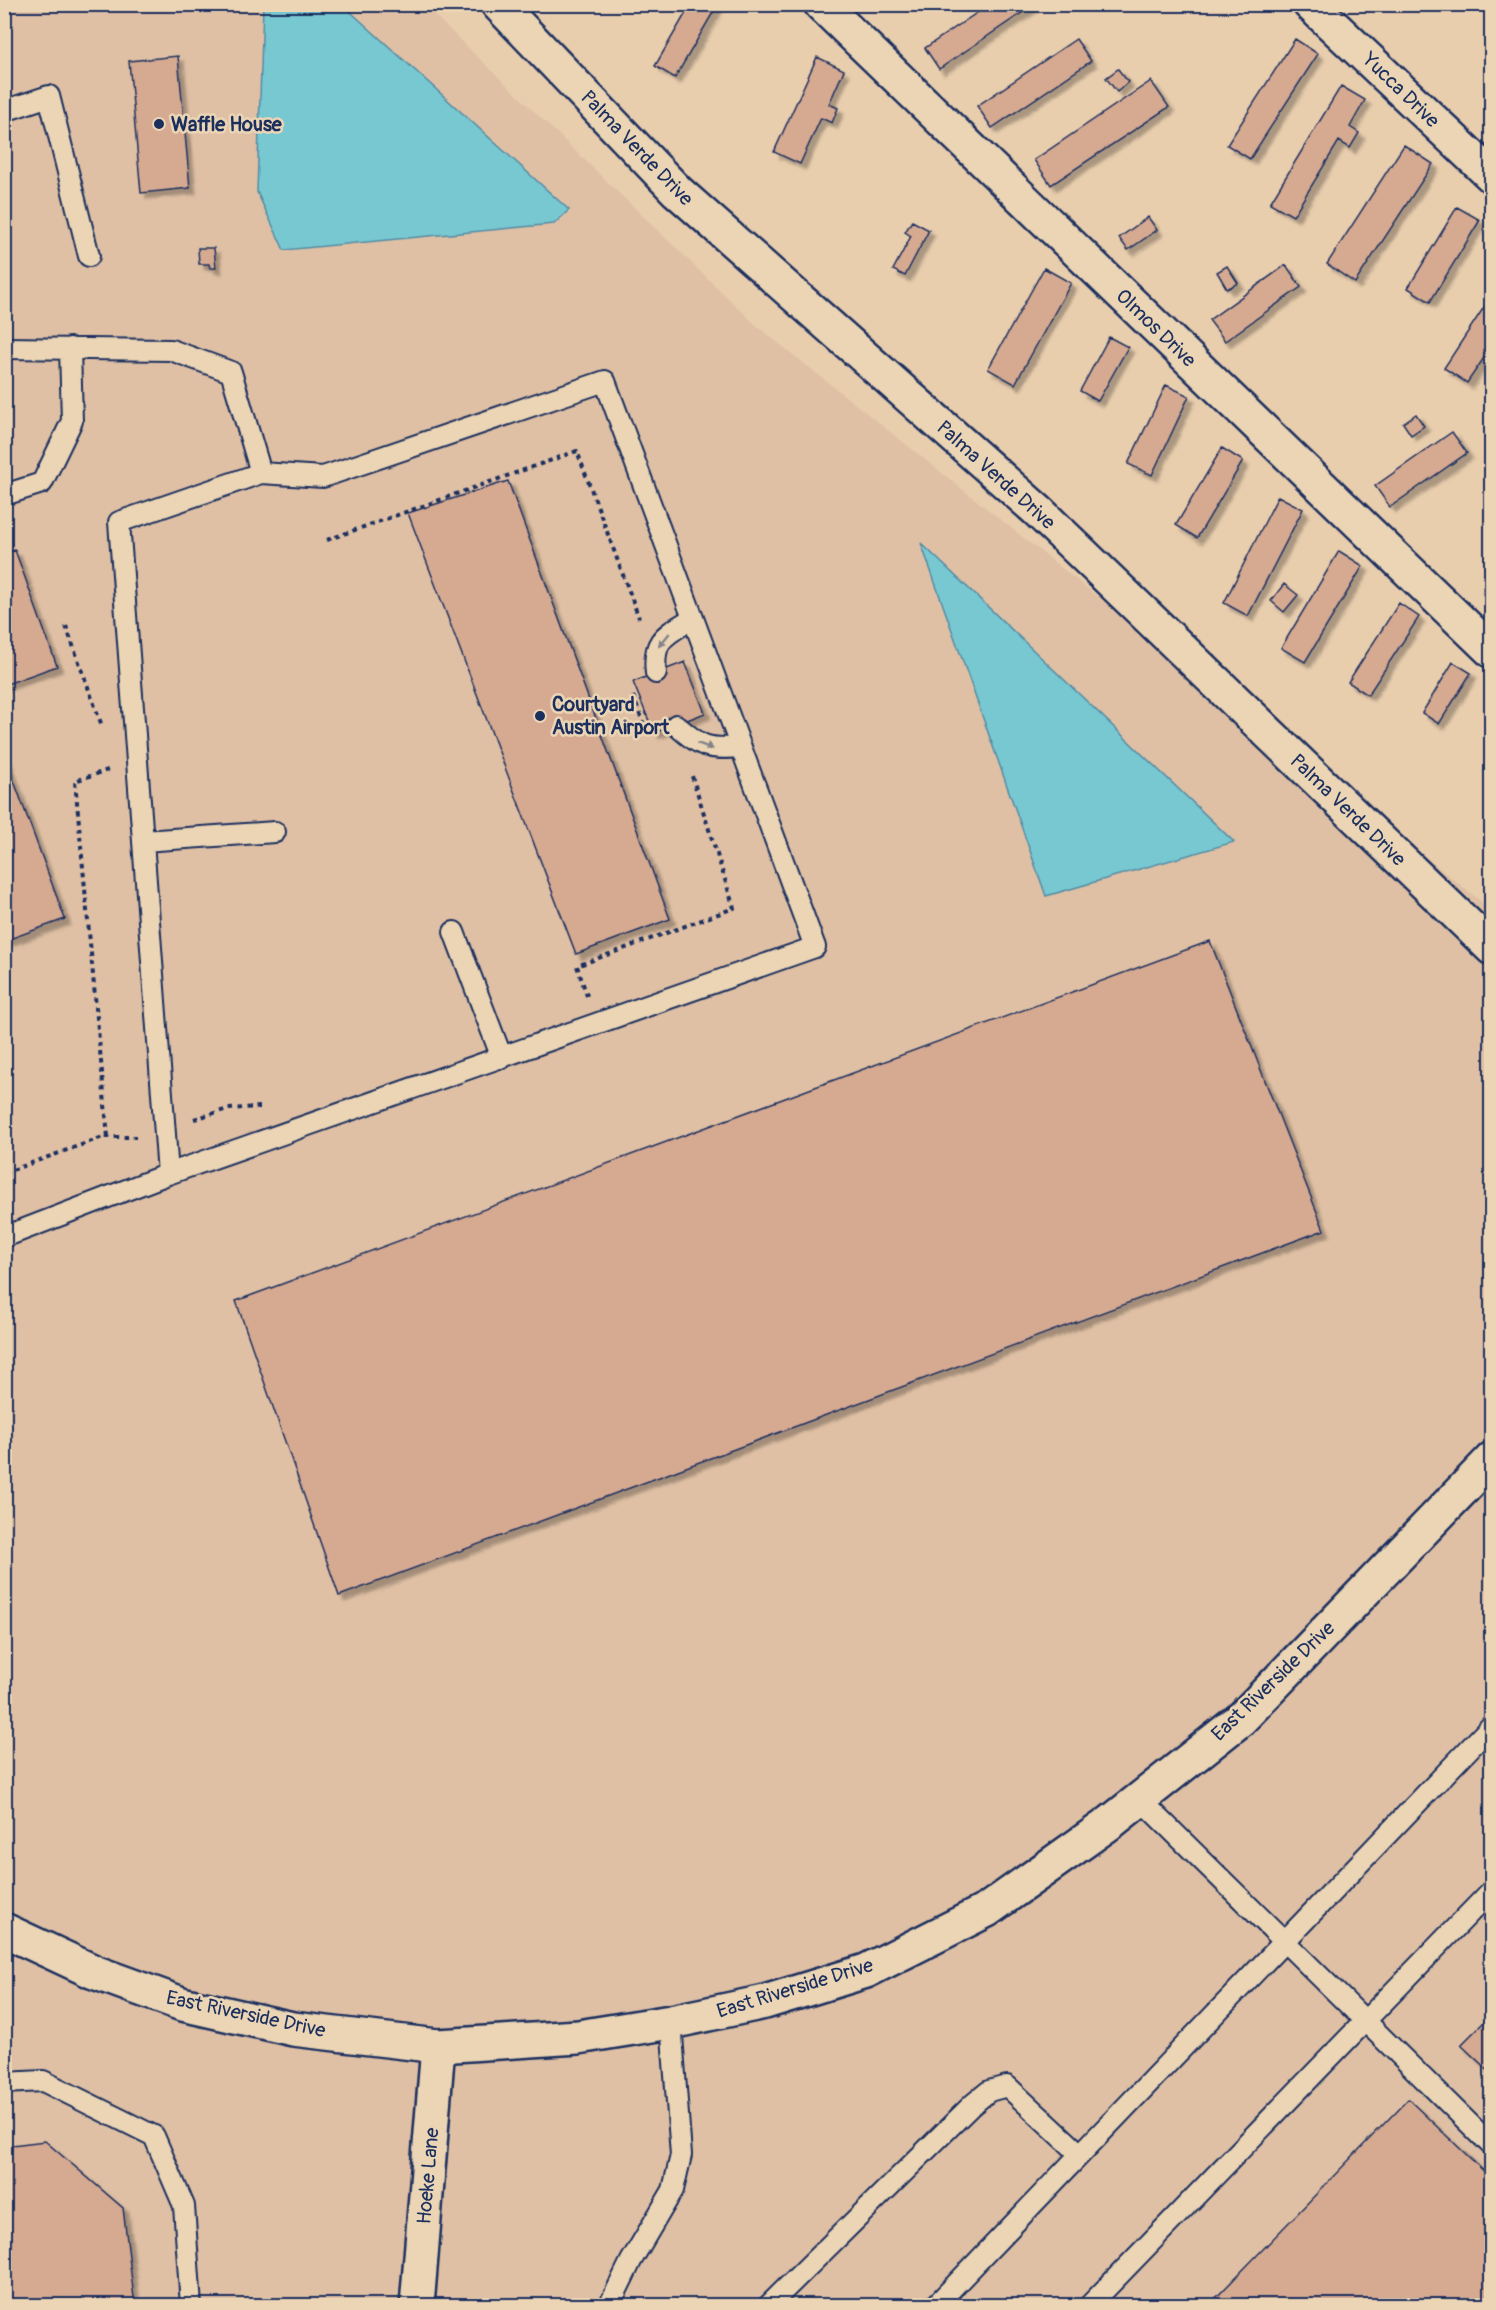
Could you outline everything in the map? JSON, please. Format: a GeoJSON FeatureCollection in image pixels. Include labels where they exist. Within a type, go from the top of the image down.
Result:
{"type":"FeatureCollection","features":[{"type":"Feature","properties":{"kind":"street","name":"Palma Verde Drive"},"geometry":{"type":"LineString","coordinates":[[498,4],[677,191],[1038,511],[1491,948]]}},
{"type":"Feature","properties":{"kind":"street","name":"Olmos Drive"},"geometry":{"type":"LineString","coordinates":[[821,4],[1491,651]]}},
{"type":"Feature","properties":{"kind":"street","name":"Yucca Drive"},"geometry":{"type":"LineString","coordinates":[[1310,4],[1491,177]]}},
{"type":"Feature","properties":{"kind":"street","name":"East Riverside Drive"},"geometry":{"type":"LineString","coordinates":[[4,1930],[94,1972],[182,2004],[293,2029],[438,2046],[578,2037],[671,2022],[765,2002],[866,1971],[987,1910],[1140,1799],[1241,1719],[1491,1459]]}},
{"type":"Feature","properties":{"kind":"street","name":"Hoeke Lane"},"geometry":{"type":"LineString","coordinates":[[417,2306],[438,2046]]}},
{"type":"Feature","properties":{"kind":"lane"},"geometry":{"type":"LineString","coordinates":[[4,111],[49,96],[89,256]]}},
{"type":"Feature","properties":{"kind":"lane"},"geometry":{"type":"LineString","coordinates":[[4,348],[171,350],[231,372],[261,473]]}},
{"type":"Feature","properties":{"kind":"lane"},"geometry":{"type":"LineString","coordinates":[[4,495],[42,483],[72,421],[70,348]]}},
{"type":"Feature","properties":{"kind":"lane"},"geometry":{"type":"LineString","coordinates":[[4,1237],[168,1174],[815,947],[605,381],[323,477],[261,473],[119,522],[168,1174]]}},
{"type":"Feature","properties":{"kind":"lane"},"geometry":{"type":"LineString","coordinates":[[656,673],[654,654],[665,635],[693,618]]}},
{"type":"Feature","properties":{"kind":"lane"},"geometry":{"type":"LineString","coordinates":[[676,725],[697,744],[715,749],[741,747]]}},
{"type":"Feature","properties":{"kind":"lane"},"geometry":{"type":"LineString","coordinates":[[143,841],[275,832]]}},
{"type":"Feature","properties":{"kind":"lane"},"geometry":{"type":"LineString","coordinates":[[454,932],[502,1058]]}},
{"type":"Feature","properties":{"kind":"lane"},"geometry":{"type":"LineString","coordinates":[[935,2306],[1491,1725]]}},
{"type":"Feature","properties":{"kind":"lane"},"geometry":{"type":"LineString","coordinates":[[1140,1799],[1491,2146]]}},
{"type":"Feature","properties":{"kind":"lane"},"geometry":{"type":"LineString","coordinates":[[1089,2306],[1491,1890]]}},
{"type":"Feature","properties":{"kind":"lane"},"geometry":{"type":"LineString","coordinates":[[609,2306],[631,2260],[673,2190],[681,2155],[671,2022]]}},
{"type":"Feature","properties":{"kind":"lane"},"geometry":{"type":"LineString","coordinates":[[4,2083],[43,2081],[154,2136],[184,2206],[191,2306]]}},
{"type":"Feature","properties":{"kind":"lane"},"geometry":{"type":"LineString","coordinates":[[768,2306],[972,2105],[989,2091],[1007,2086],[1080,2154]]}},
{"type":"Feature","properties":{"kind":"path"},"geometry":{"type":"LineString","coordinates":[[327,540],[577,451],[640,619]]}},
{"type":"Feature","properties":{"kind":"path"},"geometry":{"type":"LineString","coordinates":[[66,626],[104,731]]}},
{"type":"Feature","properties":{"kind":"path"},"geometry":{"type":"LineString","coordinates":[[633,693],[645,729]]}},
{"type":"Feature","properties":{"kind":"path"},"geometry":{"type":"LineString","coordinates":[[108,1137],[75,781],[110,770],[110,762]]}},
{"type":"Feature","properties":{"kind":"path"},"geometry":{"type":"LineString","coordinates":[[578,999],[587,995],[577,966],[734,908],[688,764]]}},
{"type":"Feature","properties":{"kind":"path"},"geometry":{"type":"LineString","coordinates":[[4,1173],[108,1137],[138,1137],[228,1109],[268,1107]]}},
{"type":"Feature","properties":{"kind":"shaded area"},"geometry":{"type":"Polygon","coordinates":[[[5,5],[424,5],[757,326],[1491,909],[1491,2305],[5,2305],[5,5]]]}},
{"type":"Feature","properties":{"kind":"water"},"geometry":{"type":"Polygon","coordinates":[[[263,5],[343,5],[569,210],[554,224],[284,250],[257,192],[263,5]]]}},
{"type":"Feature","properties":{"kind":"water"},"geometry":{"type":"Polygon","coordinates":[[[921,543],[1234,842],[1046,896],[921,543]]]}},
{"type":"Feature","properties":{"kind":"building"},"geometry":{"type":"Polygon","coordinates":[[[691,4],[718,4],[675,78],[655,66],[691,4]]]}},
{"type":"Feature","properties":{"kind":"building"},"geometry":{"type":"Polygon","coordinates":[[[990,4],[1035,4],[939,69],[925,48],[990,4]]]}},
{"type":"Feature","properties":{"kind":"building"},"geometry":{"type":"Polygon","coordinates":[[[1076,39],[1091,61],[992,128],[977,106],[1076,39]]]}},
{"type":"Feature","properties":{"kind":"building"},"geometry":{"type":"Polygon","coordinates":[[[1295,39],[1318,54],[1250,159],[1227,145],[1295,39]]]}},
{"type":"Feature","properties":{"kind":"building","name":"Waffle House"},"geometry":{"type":"Polygon","coordinates":[[[178,56],[190,188],[141,193],[129,61],[178,56]]]}},
{"type":"Feature","properties":{"kind":"building"},"geometry":{"type":"Polygon","coordinates":[[[817,57],[844,70],[829,104],[838,108],[832,123],[821,118],[800,164],[774,152],[817,57]]]}},
{"type":"Feature","properties":{"kind":"building"},"geometry":{"type":"Polygon","coordinates":[[[1118,69],[1128,82],[1117,92],[1106,78],[1118,69]]]}},
{"type":"Feature","properties":{"kind":"building"},"geometry":{"type":"Polygon","coordinates":[[[1151,81],[1169,107],[1051,185],[1034,160],[1151,81]]]}},
{"type":"Feature","properties":{"kind":"building"},"geometry":{"type":"Polygon","coordinates":[[[1341,86],[1365,100],[1350,127],[1359,133],[1350,148],[1339,141],[1293,216],[1270,203],[1341,86]]]}},
{"type":"Feature","properties":{"kind":"building"},"geometry":{"type":"Polygon","coordinates":[[[1404,145],[1433,164],[1355,283],[1327,264],[1404,145]]]}},
{"type":"Feature","properties":{"kind":"building"},"geometry":{"type":"Polygon","coordinates":[[[1457,207],[1480,220],[1430,302],[1408,288],[1457,207]]]}},
{"type":"Feature","properties":{"kind":"building"},"geometry":{"type":"Polygon","coordinates":[[[1148,217],[1157,230],[1128,250],[1119,238],[1148,217]]]}},
{"type":"Feature","properties":{"kind":"building"},"geometry":{"type":"Polygon","coordinates":[[[912,221],[929,230],[905,276],[893,270],[911,236],[905,232],[912,221]]]}},
{"type":"Feature","properties":{"kind":"building"},"geometry":{"type":"Polygon","coordinates":[[[198,248],[214,248],[216,268],[210,268],[209,264],[199,264],[198,248]]]}},
{"type":"Feature","properties":{"kind":"building"},"geometry":{"type":"Polygon","coordinates":[[[1286,265],[1301,287],[1225,341],[1209,320],[1286,265]]]}},
{"type":"Feature","properties":{"kind":"building"},"geometry":{"type":"Polygon","coordinates":[[[1227,266],[1238,283],[1227,289],[1217,272],[1227,266]]]}},
{"type":"Feature","properties":{"kind":"building"},"geometry":{"type":"Polygon","coordinates":[[[1044,268],[1071,283],[1015,384],[988,369],[1044,268]]]}},
{"type":"Feature","properties":{"kind":"building"},"geometry":{"type":"Polygon","coordinates":[[[1492,295],[1492,346],[1467,383],[1444,368],[1492,295]]]}},
{"type":"Feature","properties":{"kind":"building"},"geometry":{"type":"Polygon","coordinates":[[[1109,337],[1128,347],[1098,401],[1080,391],[1109,337]]]}},
{"type":"Feature","properties":{"kind":"building"},"geometry":{"type":"Polygon","coordinates":[[[1166,385],[1189,396],[1152,475],[1128,464],[1166,385]]]}},
{"type":"Feature","properties":{"kind":"building"},"geometry":{"type":"Polygon","coordinates":[[[1416,414],[1424,426],[1411,435],[1403,423],[1416,414]]]}},
{"type":"Feature","properties":{"kind":"building"},"geometry":{"type":"Polygon","coordinates":[[[1452,432],[1467,453],[1390,507],[1375,486],[1452,432]]]}},
{"type":"Feature","properties":{"kind":"building"},"geometry":{"type":"Polygon","coordinates":[[[1222,448],[1243,461],[1197,538],[1176,525],[1222,448]]]}},
{"type":"Feature","properties":{"kind":"building","name":"Courtyard Austin Airport"},"geometry":{"type":"Polygon","coordinates":[[[508,481],[670,919],[576,954],[408,513],[508,481]]]}},
{"type":"Feature","properties":{"kind":"building"},"geometry":{"type":"Polygon","coordinates":[[[1278,496],[1303,509],[1248,616],[1224,603],[1278,496]]]}},
{"type":"Feature","properties":{"kind":"building"},"geometry":{"type":"Polygon","coordinates":[[[15,550],[57,666],[4,685],[4,554],[15,550]]]}},
{"type":"Feature","properties":{"kind":"building"},"geometry":{"type":"Polygon","coordinates":[[[1339,551],[1363,566],[1305,662],[1281,648],[1339,551]]]}},
{"type":"Feature","properties":{"kind":"building"},"geometry":{"type":"Polygon","coordinates":[[[1284,584],[1298,595],[1284,612],[1271,601],[1284,584]]]}},
{"type":"Feature","properties":{"kind":"building"},"geometry":{"type":"Polygon","coordinates":[[[1492,588],[1492,604],[1484,593],[1492,588]]]}},
{"type":"Feature","properties":{"kind":"building"},"geometry":{"type":"Polygon","coordinates":[[[1399,603],[1419,617],[1368,695],[1348,682],[1399,603]]]}},
{"type":"Feature","properties":{"kind":"building"},"geometry":{"type":"Polygon","coordinates":[[[685,662],[705,713],[654,733],[633,682],[685,662]]]}},
{"type":"Feature","properties":{"kind":"building"},"geometry":{"type":"Polygon","coordinates":[[[1453,662],[1471,673],[1439,724],[1422,713],[1453,662]]]}},
{"type":"Feature","properties":{"kind":"building"},"geometry":{"type":"Polygon","coordinates":[[[4,754],[65,919],[4,941],[4,754]]]}},
{"type":"Feature","properties":{"kind":"building"},"geometry":{"type":"Polygon","coordinates":[[[1210,941],[1324,1230],[339,1596],[236,1301],[1210,941]]]}},
{"type":"Feature","properties":{"kind":"building"},"geometry":{"type":"Polygon","coordinates":[[[1492,2014],[1492,2074],[1461,2045],[1492,2014]]]}},
{"type":"Feature","properties":{"kind":"building"},"geometry":{"type":"Polygon","coordinates":[[[1408,2099],[1492,2179],[1492,2306],[1208,2306],[1408,2099]]]}},
{"type":"Feature","properties":{"kind":"building"},"geometry":{"type":"Polygon","coordinates":[[[45,2141],[123,2208],[135,2306],[4,2306],[4,2146],[45,2141]]]}},
{"type":"Feature","properties":{"kind":"place","name":"Waffle House"},"geometry":{"type":"Point","coordinates":[159,124]}},
{"type":"Feature","properties":{"kind":"place","name":"Courtyard Austin Airport"},"geometry":{"type":"Point","coordinates":[540,716]}}]}
